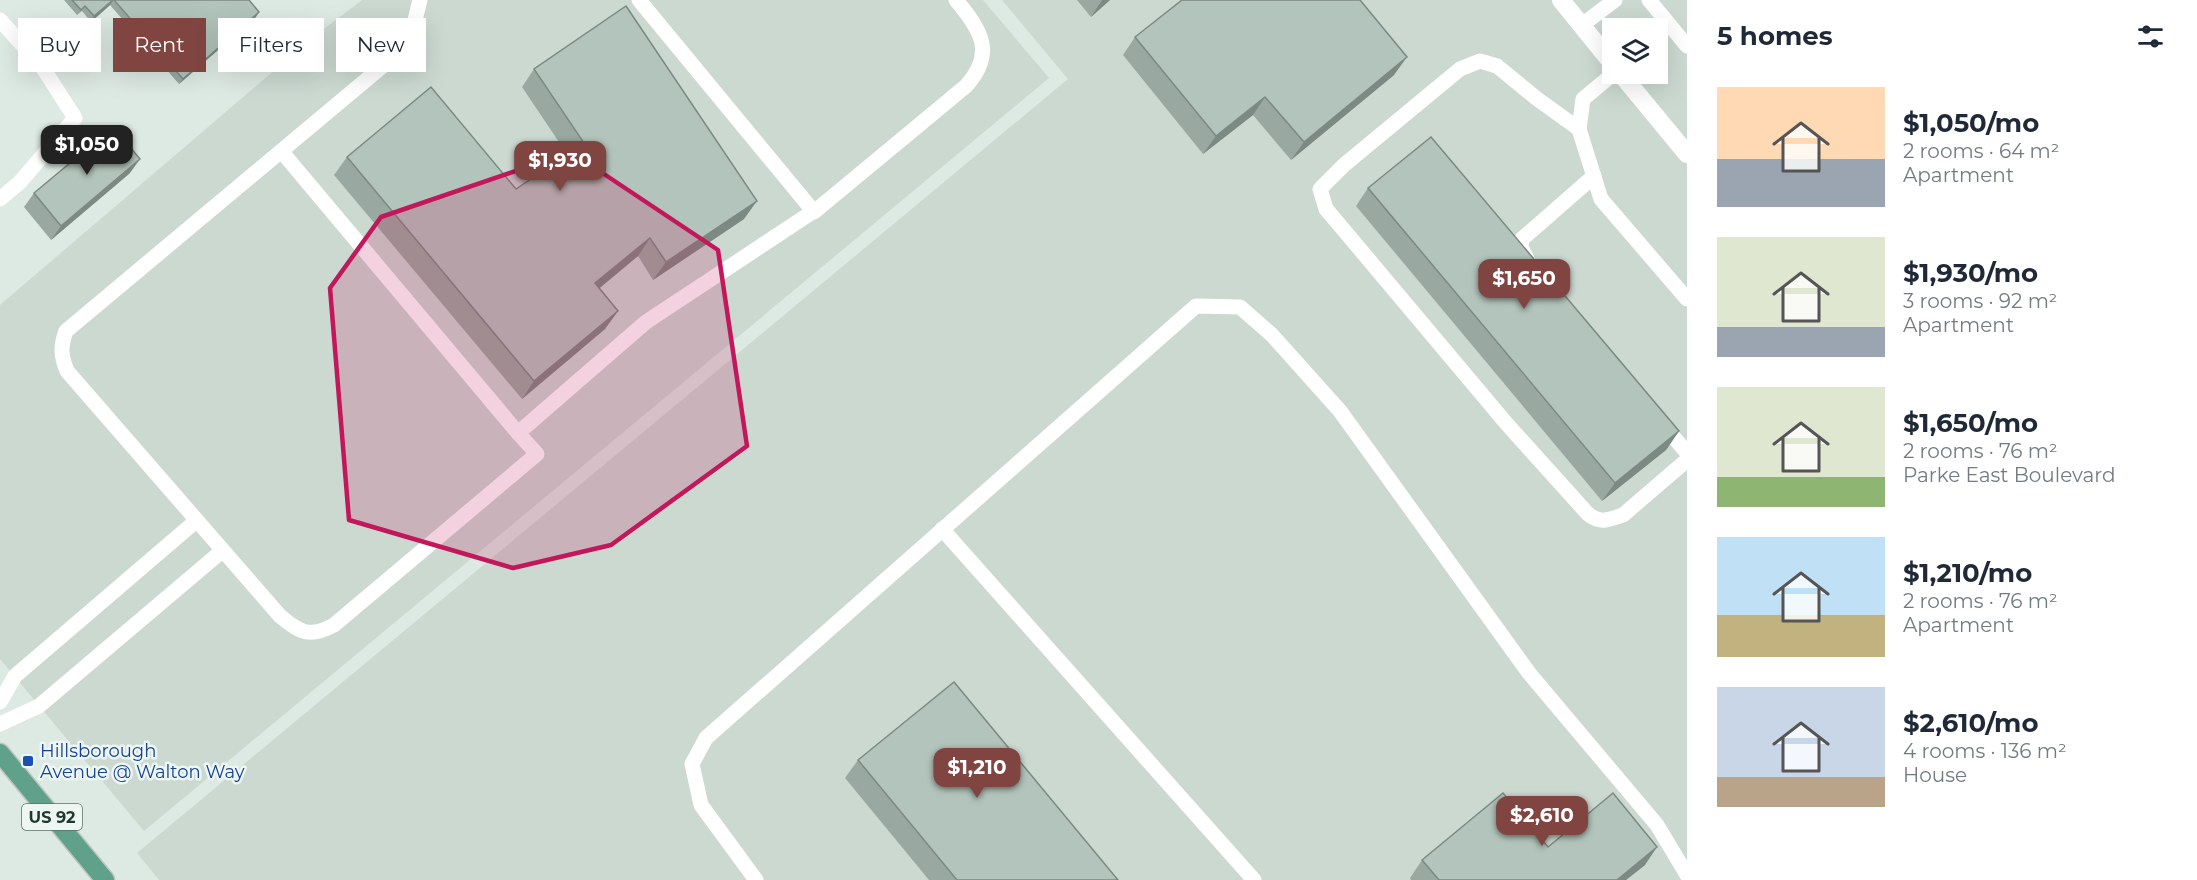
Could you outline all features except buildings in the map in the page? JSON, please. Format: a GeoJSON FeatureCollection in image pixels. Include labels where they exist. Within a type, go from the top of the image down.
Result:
{"type":"FeatureCollection","features":[{"type":"Feature","properties":{"kind":"main road","name":"US 92"},"geometry":{"type":"LineString","coordinates":[[0,753],[105,880]]}},
{"type":"Feature","properties":{"kind":"street"},"geometry":{"type":"LineString","coordinates":[[1561,0],[1602,50]]}},
{"type":"Feature","properties":{"kind":"street"},"geometry":{"type":"LineString","coordinates":[[1629,84],[1687,154]]}},
{"type":"Feature","properties":{"kind":"lane"},"geometry":{"type":"LineString","coordinates":[[282,152],[537,454],[334,625],[320,632],[306,632],[294,628],[222,551],[67,371],[62,358],[61,344],[66,332],[79,320],[409,44],[420,0]]}},
{"type":"Feature","properties":{"kind":"lane"},"geometry":{"type":"LineString","coordinates":[[639,0],[814,211]]}},
{"type":"Feature","properties":{"kind":"lane"},"geometry":{"type":"LineString","coordinates":[[518,433],[646,322],[814,211],[957,93],[976,74],[983,47],[981,35],[974,21],[956,0]]}},
{"type":"Feature","properties":{"kind":"lane"},"geometry":{"type":"LineString","coordinates":[[1582,25],[1615,0]]}},
{"type":"Feature","properties":{"kind":"lane"},"geometry":{"type":"LineString","coordinates":[[1648,0],[1687,46]]}},
{"type":"Feature","properties":{"kind":"lane"},"geometry":{"type":"LineString","coordinates":[[0,20],[42,68],[75,118],[20,182],[0,199]]}},
{"type":"Feature","properties":{"kind":"lane"},"geometry":{"type":"LineString","coordinates":[[1579,129],[1497,66],[1480,61],[1460,69],[1344,165],[1320,189],[1326,209],[1506,423],[1588,514],[1597,521],[1610,520],[1623,515],[1687,460]]}},
{"type":"Feature","properties":{"kind":"lane"},"geometry":{"type":"LineString","coordinates":[[1602,83],[1584,99],[1579,129],[1601,199],[1687,299]]}},
{"type":"Feature","properties":{"kind":"lane"},"geometry":{"type":"LineString","coordinates":[[1541,277],[1526,259],[1521,247],[1522,239],[1594,176]]}},
{"type":"Feature","properties":{"kind":"lane"},"geometry":{"type":"LineString","coordinates":[[756,880],[701,805],[692,764],[706,738],[1196,306],[1240,307],[1272,335],[1340,411],[1529,673],[1658,825],[1687,875]]}},
{"type":"Feature","properties":{"kind":"lane"},"geometry":{"type":"LineString","coordinates":[[1650,409],[1687,453]]}},
{"type":"Feature","properties":{"kind":"lane"},"geometry":{"type":"LineString","coordinates":[[0,702],[15,676],[196,520]]}},
{"type":"Feature","properties":{"kind":"lane"},"geometry":{"type":"LineString","coordinates":[[942,530],[1254,880]]}},
{"type":"Feature","properties":{"kind":"lane"},"geometry":{"type":"LineString","coordinates":[[0,724],[39,706],[222,551]]}},
{"type":"Feature","properties":{"kind":"highlighted area"},"geometry":{"type":"Polygon","coordinates":[[[571,152],[718,250],[747,446],[611,545],[513,568],[349,520],[330,288],[381,217],[571,152]]]}},
{"type":"Feature","properties":{"kind":"shaded area"},"geometry":{"type":"Polygon","coordinates":[[[362,0],[983,0],[1049,78],[144,831],[0,659],[0,305],[272,72],[324,72],[324,29],[336,20],[336,72],[426,72],[426,18],[338,18],[362,0]]]}},
{"type":"Feature","properties":{"kind":"shaded area"},"geometry":{"type":"Polygon","coordinates":[[[1002,0],[1687,0],[1687,880],[159,880],[137,853],[1068,79],[1002,0]]]}},
{"type":"Feature","properties":{"kind":"place","name":"Hillsborough Avenue @ Walton Way"},"geometry":{"type":"Point","coordinates":[28,761]}}]}
